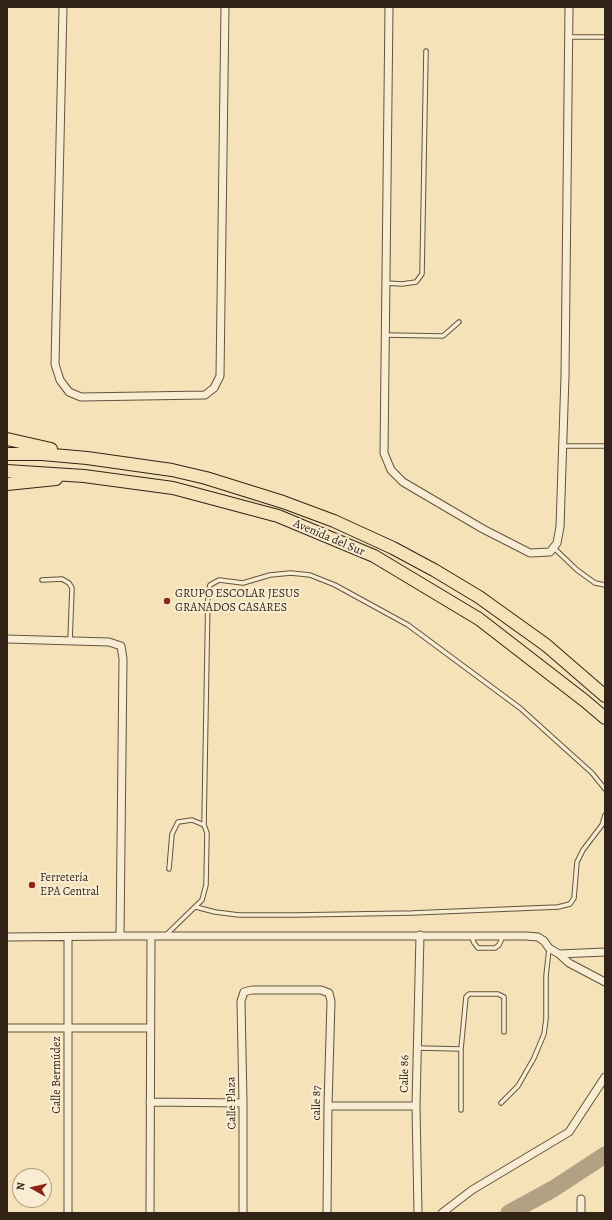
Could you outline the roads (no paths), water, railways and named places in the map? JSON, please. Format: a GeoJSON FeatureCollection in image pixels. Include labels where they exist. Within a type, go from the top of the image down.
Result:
{"type":"FeatureCollection","features":[{"type":"Feature","properties":{"kind":"highway"},"geometry":{"type":"LineString","coordinates":[[7,439],[87,458]]}},
{"type":"Feature","properties":{"kind":"highway","name":"Avenida del Sur"},"geometry":{"type":"LineString","coordinates":[[7,454],[42,454],[87,458],[172,470],[206,478],[283,502],[320,516],[386,545],[479,596],[546,645],[605,696]]}},
{"type":"Feature","properties":{"kind":"highway","name":"Avenida del Sur"},"geometry":{"type":"LineString","coordinates":[[7,471],[84,476],[173,488],[278,516],[374,556],[479,619],[605,718]]}},
{"type":"Feature","properties":{"kind":"highway"},"geometry":{"type":"LineString","coordinates":[[7,484],[84,476]]}},
{"type":"Feature","properties":{"kind":"street"},"geometry":{"type":"LineString","coordinates":[[63,7],[56,364],[60,380],[69,392],[81,397],[205,394],[214,388],[220,376],[225,7]]}},
{"type":"Feature","properties":{"kind":"street"},"geometry":{"type":"LineString","coordinates":[[389,7],[384,453],[391,470],[403,482],[483,530],[530,552],[550,552],[557,543],[560,527],[564,376],[568,7]]}},
{"type":"Feature","properties":{"kind":"street"},"geometry":{"type":"LineString","coordinates":[[7,640],[109,642],[121,646],[123,659],[120,936]]}},
{"type":"Feature","properties":{"kind":"street"},"geometry":{"type":"LineString","coordinates":[[7,937],[420,935],[538,937],[544,941],[549,948],[569,963],[605,982]]}},
{"type":"Feature","properties":{"kind":"street","name":"Calle 86"},"geometry":{"type":"LineString","coordinates":[[418,1213],[416,1106],[420,935]]}},
{"type":"Feature","properties":{"kind":"street"},"geometry":{"type":"LineString","coordinates":[[150,1213],[151,936]]}},
{"type":"Feature","properties":{"kind":"street","name":"Calle Bermúdez"},"geometry":{"type":"LineString","coordinates":[[68,937],[68,1213]]}},
{"type":"Feature","properties":{"kind":"street"},"geometry":{"type":"LineString","coordinates":[[559,954],[605,952]]}},
{"type":"Feature","properties":{"kind":"street","name":"Calle Plaza"},"geometry":{"type":"LineString","coordinates":[[243,1213],[241,1001],[244,992],[252,990],[321,990],[329,994]]}},
{"type":"Feature","properties":{"kind":"street","name":"calle 87"},"geometry":{"type":"LineString","coordinates":[[327,1213],[331,1001],[329,994]]}},
{"type":"Feature","properties":{"kind":"street"},"geometry":{"type":"LineString","coordinates":[[7,1028],[150,1028]]}},
{"type":"Feature","properties":{"kind":"street"},"geometry":{"type":"LineString","coordinates":[[442,1213],[472,1190],[569,1132],[605,1077]]}},
{"type":"Feature","properties":{"kind":"street"},"geometry":{"type":"LineString","coordinates":[[150,1102],[243,1103]]}},
{"type":"Feature","properties":{"kind":"street"},"geometry":{"type":"LineString","coordinates":[[328,1106],[416,1106]]}},
{"type":"Feature","properties":{"kind":"street"},"geometry":{"type":"LineString","coordinates":[[581,1199],[581,1213]]}},
{"type":"Feature","properties":{"kind":"lane"},"geometry":{"type":"LineString","coordinates":[[568,37],[605,37]]}},
{"type":"Feature","properties":{"kind":"lane"},"geometry":{"type":"LineString","coordinates":[[386,283],[402,284],[416,282],[422,274],[426,51]]}},
{"type":"Feature","properties":{"kind":"lane"},"geometry":{"type":"LineString","coordinates":[[385,335],[443,336],[459,322]]}},
{"type":"Feature","properties":{"kind":"lane"},"geometry":{"type":"LineString","coordinates":[[562,446],[605,446]]}},
{"type":"Feature","properties":{"kind":"lane"},"geometry":{"type":"LineString","coordinates":[[554,548],[577,570],[595,583],[605,584]]}},
{"type":"Feature","properties":{"kind":"lane"},"geometry":{"type":"LineString","coordinates":[[166,936],[202,900],[206,886],[207,833],[204,825],[208,593],[210,585],[218,580],[243,583],[270,575],[291,573],[310,575],[336,585],[408,625],[520,708],[592,772],[605,789]]}},
{"type":"Feature","properties":{"kind":"lane"},"geometry":{"type":"LineString","coordinates":[[42,580],[62,580],[69,583],[72,588],[70,641]]}},
{"type":"Feature","properties":{"kind":"lane"},"geometry":{"type":"LineString","coordinates":[[196,907],[215,912],[239,915],[412,913],[558,907],[570,904],[574,898],[577,862],[583,850],[602,825],[605,815]]}},
{"type":"Feature","properties":{"kind":"lane"},"geometry":{"type":"LineString","coordinates":[[169,869],[172,834],[178,822],[192,820],[204,825]]}},
{"type":"Feature","properties":{"kind":"lane"},"geometry":{"type":"LineString","coordinates":[[472,936],[474,943],[478,948],[495,948],[500,945],[503,936]]}},
{"type":"Feature","properties":{"kind":"lane"},"geometry":{"type":"LineString","coordinates":[[501,1103],[518,1086],[534,1058],[544,1034],[546,1019],[546,976],[549,948]]}},
{"type":"Feature","properties":{"kind":"lane"},"geometry":{"type":"LineString","coordinates":[[461,1110],[461,1049],[466,997],[469,994],[498,994],[504,998],[504,1032]]}},
{"type":"Feature","properties":{"kind":"lane"},"geometry":{"type":"LineString","coordinates":[[417,1048],[461,1049]]}},
{"type":"Feature","properties":{"kind":"waterway"},"geometry":{"type":"LineString","coordinates":[[509,1213],[553,1189],[605,1155]]}},
{"type":"Feature","properties":{"kind":"place","name":"GRUPO ESCOLAR JESUS GRANADOS CASARES"},"geometry":{"type":"Point","coordinates":[167,601]}},
{"type":"Feature","properties":{"kind":"place","name":"Ferretería EPA Central"},"geometry":{"type":"Point","coordinates":[32,885]}}]}
